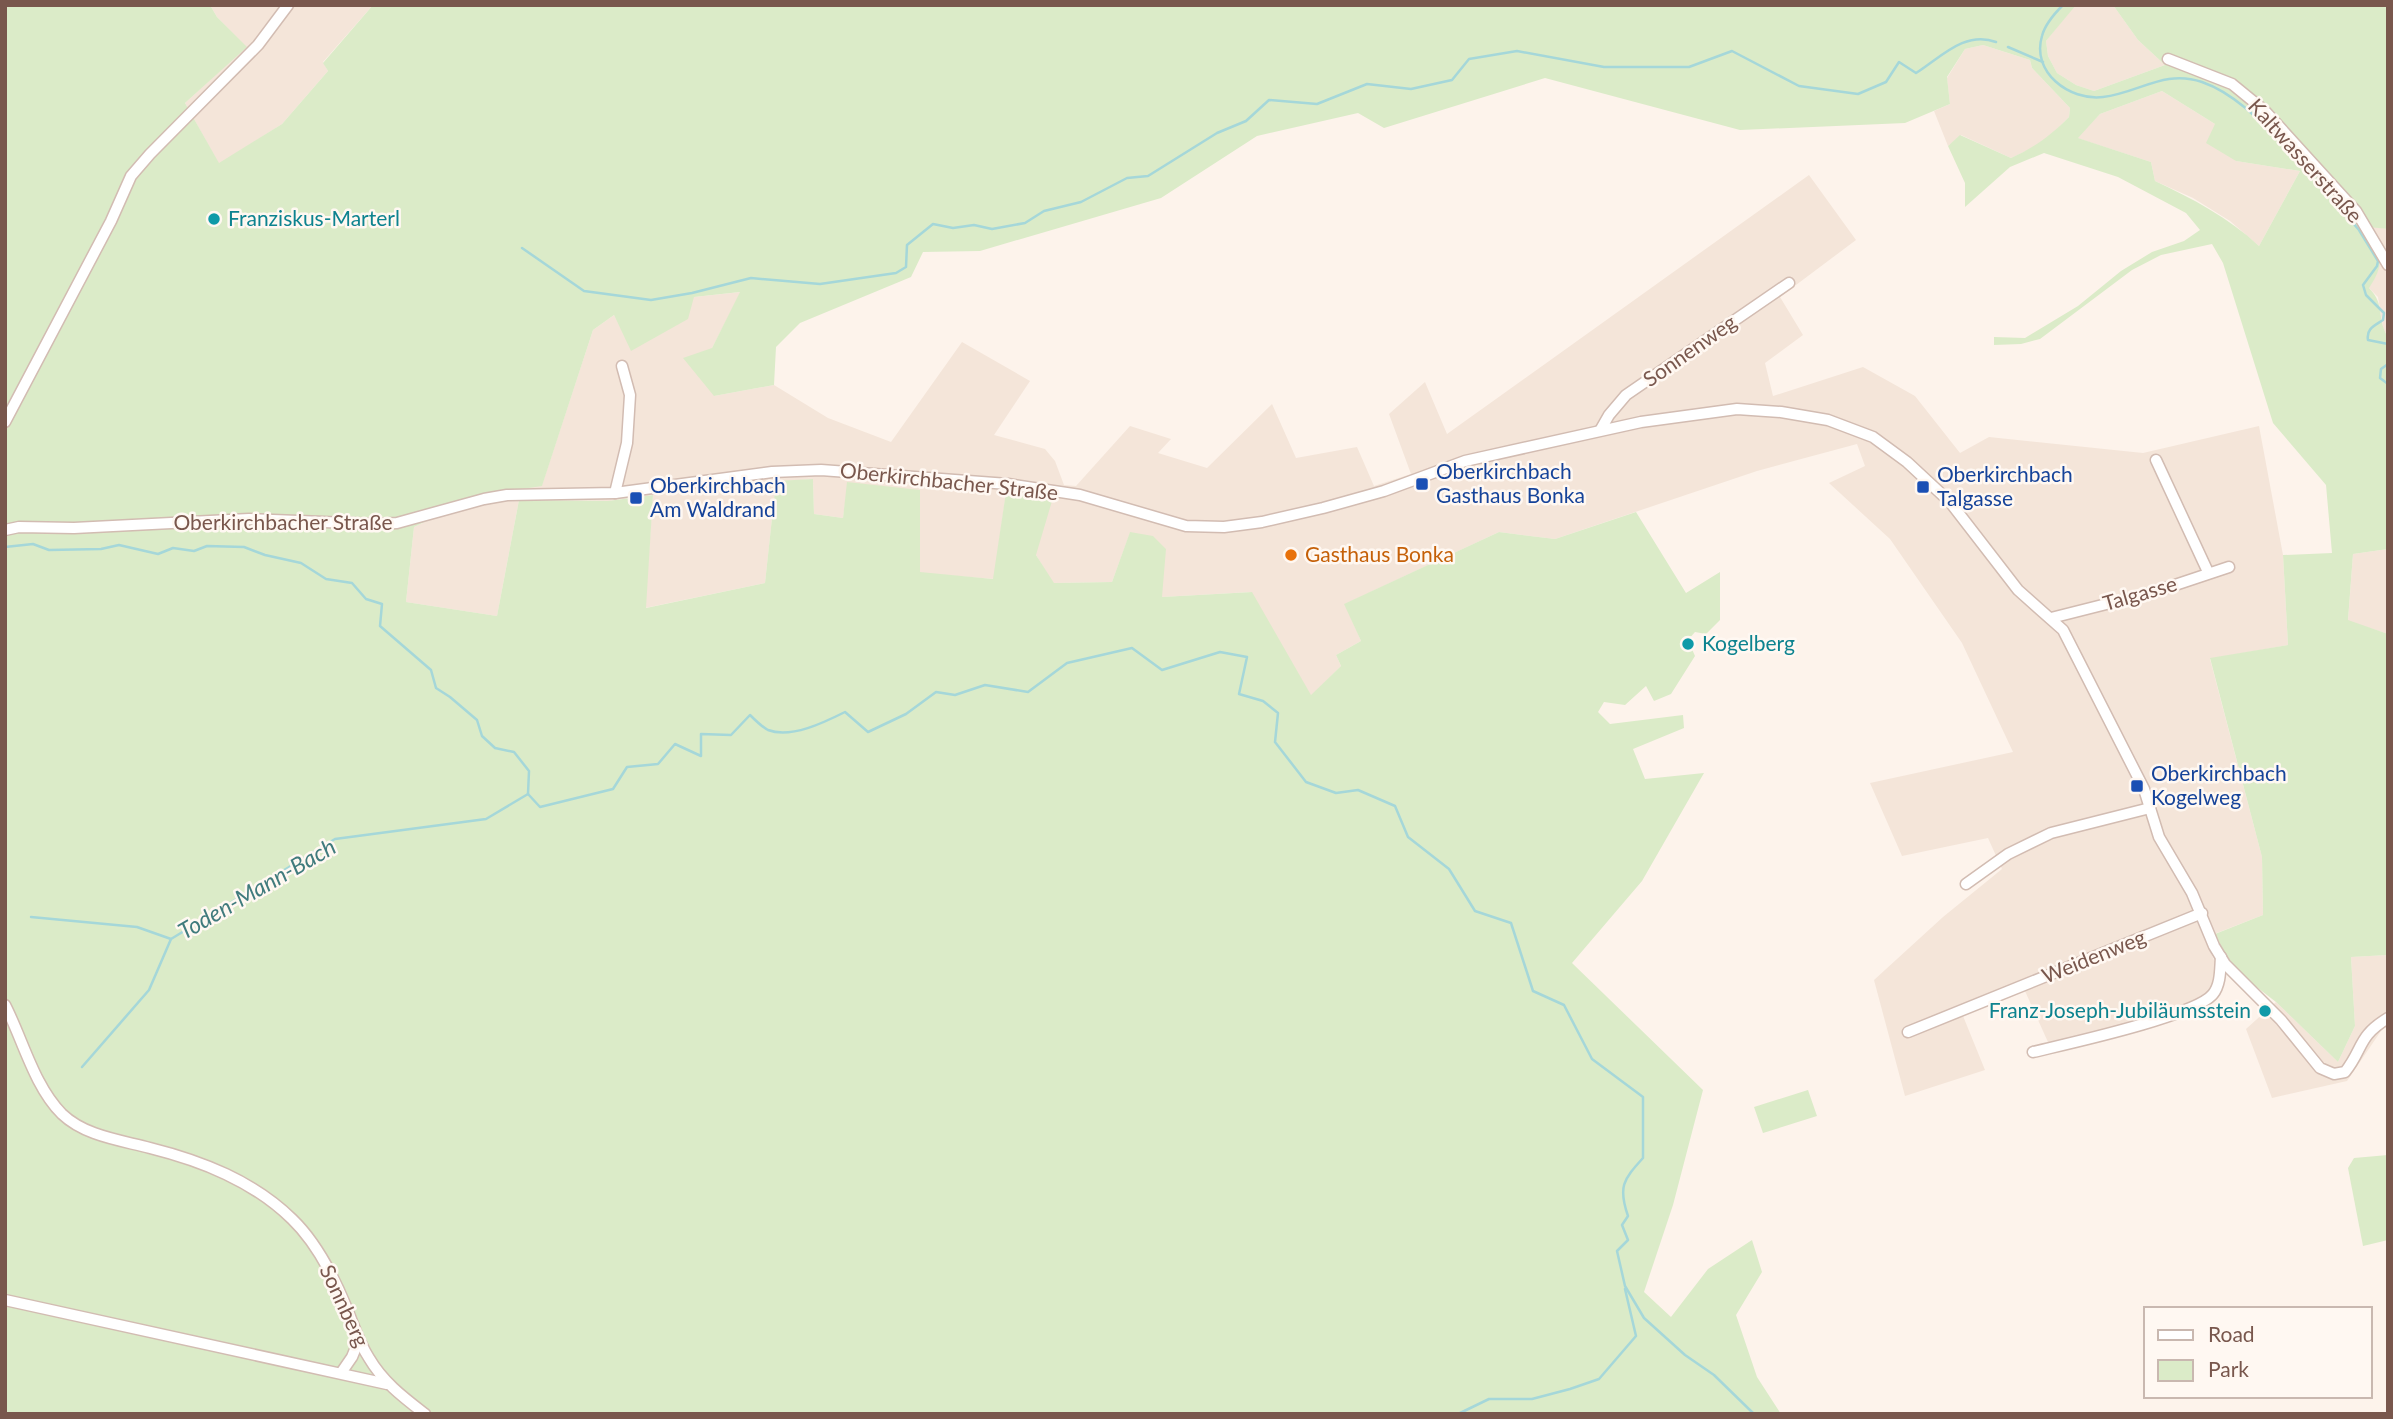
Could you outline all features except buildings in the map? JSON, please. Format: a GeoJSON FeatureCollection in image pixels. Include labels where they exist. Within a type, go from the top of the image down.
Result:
{"type":"FeatureCollection","features":[{"type":"Feature","properties":{"kind":"street"},"geometry":{"type":"LineString","coordinates":[[5,422],[111,221],[131,176],[258,45],[288,5]]}},
{"type":"Feature","properties":{"kind":"street","name":"Kaltwasserstraße"},"geometry":{"type":"LineString","coordinates":[[2168,59],[2232,84],[2265,111],[2356,211],[2388,265]]}},
{"type":"Feature","properties":{"kind":"street","name":"Sonnenweg"},"geometry":{"type":"LineString","coordinates":[[1601,429],[1626,395],[1789,283]]}},
{"type":"Feature","properties":{"kind":"street"},"geometry":{"type":"LineString","coordinates":[[615,493],[627,443],[630,395],[622,366]]}},
{"type":"Feature","properties":{"kind":"street","name":"Oberkirchbacher Straße"},"geometry":{"type":"LineString","coordinates":[[5,530],[19,527],[74,528],[248,519],[386,524],[411,521],[484,499],[507,495],[615,493],[772,472],[821,470],[1008,484],[1080,495],[1186,526],[1223,527],[1262,522],[1323,508],[1384,491],[1465,461],[1601,429],[1737,409],[1805,415],[1848,426],[1887,446],[1950,502],[2018,590],[2063,630],[2140,782],[2164,848],[2202,913],[2221,957],[2231,973],[2281,1020],[2314,1061],[2327,1072],[2345,1072],[2364,1037],[2388,1018]]}},
{"type":"Feature","properties":{"kind":"street"},"geometry":{"type":"LineString","coordinates":[[2157,460],[2208,572]]}},
{"type":"Feature","properties":{"kind":"street","name":"Talgasse"},"geometry":{"type":"LineString","coordinates":[[2051,618],[2154,593],[2208,572],[2229,567]]}},
{"type":"Feature","properties":{"kind":"street"},"geometry":{"type":"LineString","coordinates":[[1966,884],[2008,854],[2051,833],[2150,808]]}},
{"type":"Feature","properties":{"kind":"street","name":"Weidenweg"},"geometry":{"type":"LineString","coordinates":[[1908,1032],[2202,913]]}},
{"type":"Feature","properties":{"kind":"street"},"geometry":{"type":"LineString","coordinates":[[2033,1052],[2121,1030],[2199,1004],[2212,996],[2217,987],[2221,957]]}},
{"type":"Feature","properties":{"kind":"street","name":"Sonnberg"},"geometry":{"type":"LineString","coordinates":[[5,1005],[40,1083],[49,1098],[68,1119],[100,1135],[212,1167],[239,1180],[291,1219],[310,1240],[328,1270],[359,1340],[388,1384]]}},
{"type":"Feature","properties":{"kind":"street","name":"Sonnberg"},"geometry":{"type":"LineString","coordinates":[[5,1300],[388,1384]]}},
{"type":"Feature","properties":{"kind":"street"},"geometry":{"type":"LineString","coordinates":[[341,1373],[359,1340]]}},
{"type":"Feature","properties":{"kind":"street"},"geometry":{"type":"LineString","coordinates":[[388,1384],[425,1414]]}},
{"type":"Feature","properties":{"kind":"shaded area"},"geometry":{"type":"Polygon","coordinates":[[[210,5],[373,5],[323,62],[328,71],[282,124],[219,164],[185,103],[246,47],[217,17],[210,5]]]}},
{"type":"Feature","properties":{"kind":"shaded area"},"geometry":{"type":"Polygon","coordinates":[[[2075,5],[2113,5],[2138,40],[2165,65],[2094,91],[2076,85],[2057,73],[2048,56],[2046,41],[2075,5]]]}},
{"type":"Feature","properties":{"kind":"shaded area"},"geometry":{"type":"Polygon","coordinates":[[[1983,45],[2030,60],[2032,68],[2070,108],[2069,117],[2049,137],[2011,158],[1961,135],[1948,146],[1934,111],[1950,104],[1947,78],[1965,49],[1983,45]]]}},
{"type":"Feature","properties":{"kind":"shaded area"},"geometry":{"type":"Polygon","coordinates":[[[2162,91],[2215,124],[2236,161],[2300,171],[2259,246],[2230,221],[2193,198],[2155,181],[2151,162],[2077,138],[2100,114],[2162,91]]]}},
{"type":"Feature","properties":{"kind":"shaded area"},"geometry":{"type":"Polygon","coordinates":[[[1809,175],[1856,240],[1780,297],[1803,335],[1765,363],[1773,396],[1863,367],[1915,396],[1960,453],[1989,437],[2143,453],[2259,426],[2283,555],[2288,645],[2210,659],[2262,857],[2263,915],[2204,938],[2214,960],[2224,972],[2213,999],[2052,1051],[2025,991],[1963,1016],[1985,1070],[1905,1096],[1874,980],[1943,917],[2002,869],[1988,838],[1902,856],[1870,783],[2013,752],[1962,643],[1890,539],[1829,483],[1865,466],[1857,444],[1757,471],[1555,539],[1499,532],[1345,604],[1361,641],[1336,655],[1341,666],[1311,696],[1251,592],[1162,597],[1130,533],[1112,582],[1053,583],[1036,555],[1006,493],[994,579],[919,573],[848,482],[843,518],[814,514],[813,479],[776,482],[765,583],[645,608],[653,495],[609,501],[519,500],[497,616],[406,602],[414,527],[481,495],[542,485],[593,330],[614,315],[632,350],[694,297],[741,292],[712,348],[714,396],[774,385],[828,418],[891,442],[962,342],[1030,381],[994,435],[1045,449],[1055,461],[1064,485],[1076,486],[1130,426],[1171,439],[1158,453],[1207,468],[1272,404],[1296,458],[1357,447],[1374,486],[1411,474],[1389,414],[1425,382],[1447,434],[1809,175]]]}},
{"type":"Feature","properties":{"kind":"shaded area"},"geometry":{"type":"Polygon","coordinates":[[[2369,226],[2388,229],[2388,337],[2383,328],[2378,297],[2369,288],[2369,226]]]}},
{"type":"Feature","properties":{"kind":"shaded area"},"geometry":{"type":"Polygon","coordinates":[[[2388,549],[2388,634],[2348,621],[2353,554],[2388,549]]]}},
{"type":"Feature","properties":{"kind":"shaded area"},"geometry":{"type":"Polygon","coordinates":[[[2388,955],[2388,1027],[2383,1028],[2347,1081],[2272,1098],[2246,1029],[2276,1002],[2338,1062],[2355,1026],[2351,957],[2388,955]]]}},
{"type":"Feature","properties":{"kind":"green space"},"geometry":{"type":"Polygon","coordinates":[[[5,5],[210,5],[217,17],[247,47],[185,103],[219,163],[282,124],[328,71],[323,63],[373,5],[2076,5],[2046,41],[2048,56],[2057,73],[2076,85],[2094,91],[2165,65],[2138,40],[2113,5],[2388,5],[2388,229],[2369,227],[2380,264],[2369,288],[2377,300],[2388,337],[2388,549],[2353,554],[2348,620],[2388,634],[2388,955],[2351,957],[2355,1026],[2338,1062],[2276,1002],[2241,975],[2215,934],[2263,915],[2262,857],[2210,658],[2288,645],[2283,555],[2332,553],[2326,485],[2273,423],[2223,263],[2212,244],[2161,255],[2132,270],[2040,339],[2021,344],[1994,345],[1994,337],[2025,338],[2078,306],[2121,271],[2152,252],[2184,241],[2200,230],[2186,213],[2118,177],[2044,153],[2010,167],[1965,207],[1965,183],[1948,146],[1960,135],[2011,158],[2056,130],[2069,117],[2070,108],[2032,68],[2030,60],[1983,45],[1965,49],[1947,77],[1950,104],[1905,123],[1740,130],[1545,78],[1384,128],[1358,113],[1257,136],[1161,198],[980,251],[923,252],[911,277],[800,323],[776,347],[774,385],[714,396],[683,358],[712,348],[740,292],[694,297],[688,319],[631,351],[614,315],[593,330],[542,486],[481,495],[414,527],[406,602],[497,616],[519,500],[608,501],[653,495],[646,608],[765,583],[776,481],[813,479],[814,514],[843,518],[847,482],[920,490],[920,572],[993,579],[1006,492],[1052,501],[1036,555],[1054,583],[1112,582],[1130,532],[1153,536],[1166,549],[1162,597],[1252,592],[1311,695],[1341,666],[1336,655],[1361,641],[1344,604],[1499,532],[1555,539],[1636,512],[1686,593],[1720,572],[1720,620],[1706,634],[1695,632],[1688,640],[1695,656],[1671,694],[1654,701],[1646,686],[1625,705],[1604,702],[1598,712],[1610,724],[1683,715],[1684,728],[1633,749],[1645,779],[1704,773],[1642,881],[1572,963],[1703,1090],[1673,1205],[1644,1292],[1671,1317],[1708,1269],[1752,1240],[1762,1272],[1736,1315],[1757,1377],[1781,1414],[5,1414],[5,5]],[[2162,91],[2100,114],[2078,138],[2151,162],[2155,181],[2210,209],[2259,246],[2300,171],[2236,161],[2206,143],[2215,124],[2162,91]]]}},
{"type":"Feature","properties":{"kind":"green space"},"geometry":{"type":"Polygon","coordinates":[[[1808,1090],[1817,1116],[1763,1133],[1754,1107],[1808,1090]]]}},
{"type":"Feature","properties":{"kind":"green space"},"geometry":{"type":"Polygon","coordinates":[[[2388,1155],[2388,1240],[2363,1246],[2348,1168],[2354,1158],[2388,1155]]]}},
{"type":"Feature","properties":{"kind":"waterway"},"geometry":{"type":"LineString","coordinates":[[2063,5],[2045,27],[2040,49],[2048,72],[2066,89],[2090,97],[2103,97],[2176,78],[2202,82],[2218,89],[2246,109],[2309,170]]}},
{"type":"Feature","properties":{"kind":"waterway"},"geometry":{"type":"LineString","coordinates":[[522,248],[584,291],[651,300],[751,278],[820,284],[896,273],[906,267],[907,245],[933,224],[953,228],[974,225],[992,229],[1025,223],[1044,211],[1081,202],[1127,178],[1148,176],[1217,133],[1246,121],[1269,100],[1317,104],[1367,84],[1411,89],[1452,80],[1469,59],[1517,51],[1604,67],[1689,67],[1732,51],[1799,86],[1858,94],[1886,82],[1899,62],[1916,73],[1963,43],[1985,39],[1996,42]]}},
{"type":"Feature","properties":{"kind":"waterway"},"geometry":{"type":"LineString","coordinates":[[2008,47],[2043,62]]}},
{"type":"Feature","properties":{"kind":"waterway"},"geometry":{"type":"LineString","coordinates":[[2316,180],[2359,230],[2378,261],[2363,285],[2366,295],[2384,313],[2383,320],[2369,330],[2368,340],[2388,344]]}},
{"type":"Feature","properties":{"kind":"waterway"},"geometry":{"type":"LineString","coordinates":[[2388,364],[2381,369],[2380,378],[2388,384]]}},
{"type":"Feature","properties":{"kind":"waterway"},"geometry":{"type":"LineString","coordinates":[[5,547],[33,544],[49,550],[101,549],[119,545],[158,554],[173,548],[194,551],[207,546],[244,547],[301,563],[326,579],[352,583],[366,599],[382,604],[380,626],[431,670],[436,688],[477,720],[482,736],[495,748],[514,752],[529,771],[528,794]]}},
{"type":"Feature","properties":{"kind":"waterway","name":"Toden-Mann-Bach"},"geometry":{"type":"LineString","coordinates":[[31,917],[137,927],[171,939],[335,839],[486,819],[528,794],[540,807],[613,789],[627,767],[658,764],[675,744],[701,756],[701,734],[731,735],[750,715],[768,730],[787,732],[808,728],[845,712],[868,732],[906,714],[936,692],[955,695],[985,685],[1028,692],[1067,663],[1132,648],[1162,670],[1220,652],[1247,657],[1239,694],[1263,701],[1278,713],[1275,742],[1306,782],[1336,793],[1358,790],[1395,806],[1408,837],[1449,869],[1475,911],[1511,923],[1533,991],[1564,1005],[1592,1059],[1643,1097],[1643,1158],[1624,1184],[1623,1198],[1628,1216],[1622,1225],[1628,1240],[1617,1251],[1625,1286],[1644,1318],[1685,1355],[1714,1375],[1754,1414]]}},
{"type":"Feature","properties":{"kind":"waterway"},"geometry":{"type":"LineString","coordinates":[[82,1067],[149,990],[171,939]]}},
{"type":"Feature","properties":{"kind":"waterway"},"geometry":{"type":"LineString","coordinates":[[1458,1414],[1489,1399],[1532,1399],[1599,1379],[1636,1336],[1625,1289]]}},
{"type":"Feature","properties":{"kind":"place","name":"Franziskus-Marterl"},"geometry":{"type":"Point","coordinates":[214,219]}},
{"type":"Feature","properties":{"kind":"place","name":"Oberkirchbach Gasthaus Bonka"},"geometry":{"type":"Point","coordinates":[1422,484]}},
{"type":"Feature","properties":{"kind":"place","name":"Oberkirchbach Talgasse"},"geometry":{"type":"Point","coordinates":[1923,487]}},
{"type":"Feature","properties":{"kind":"place","name":"Oberkirchbach Am Waldrand"},"geometry":{"type":"Point","coordinates":[636,498]}},
{"type":"Feature","properties":{"kind":"place","name":"Gasthaus Bonka"},"geometry":{"type":"Point","coordinates":[1291,555]}},
{"type":"Feature","properties":{"kind":"place","name":"Kogelberg"},"geometry":{"type":"Point","coordinates":[1688,644]}},
{"type":"Feature","properties":{"kind":"place","name":"Oberkirchbach Kogelweg"},"geometry":{"type":"Point","coordinates":[2137,786]}},
{"type":"Feature","properties":{"kind":"place","name":"Franz-Joseph-Jubiläumsstein"},"geometry":{"type":"Point","coordinates":[2265,1011]}}]}
